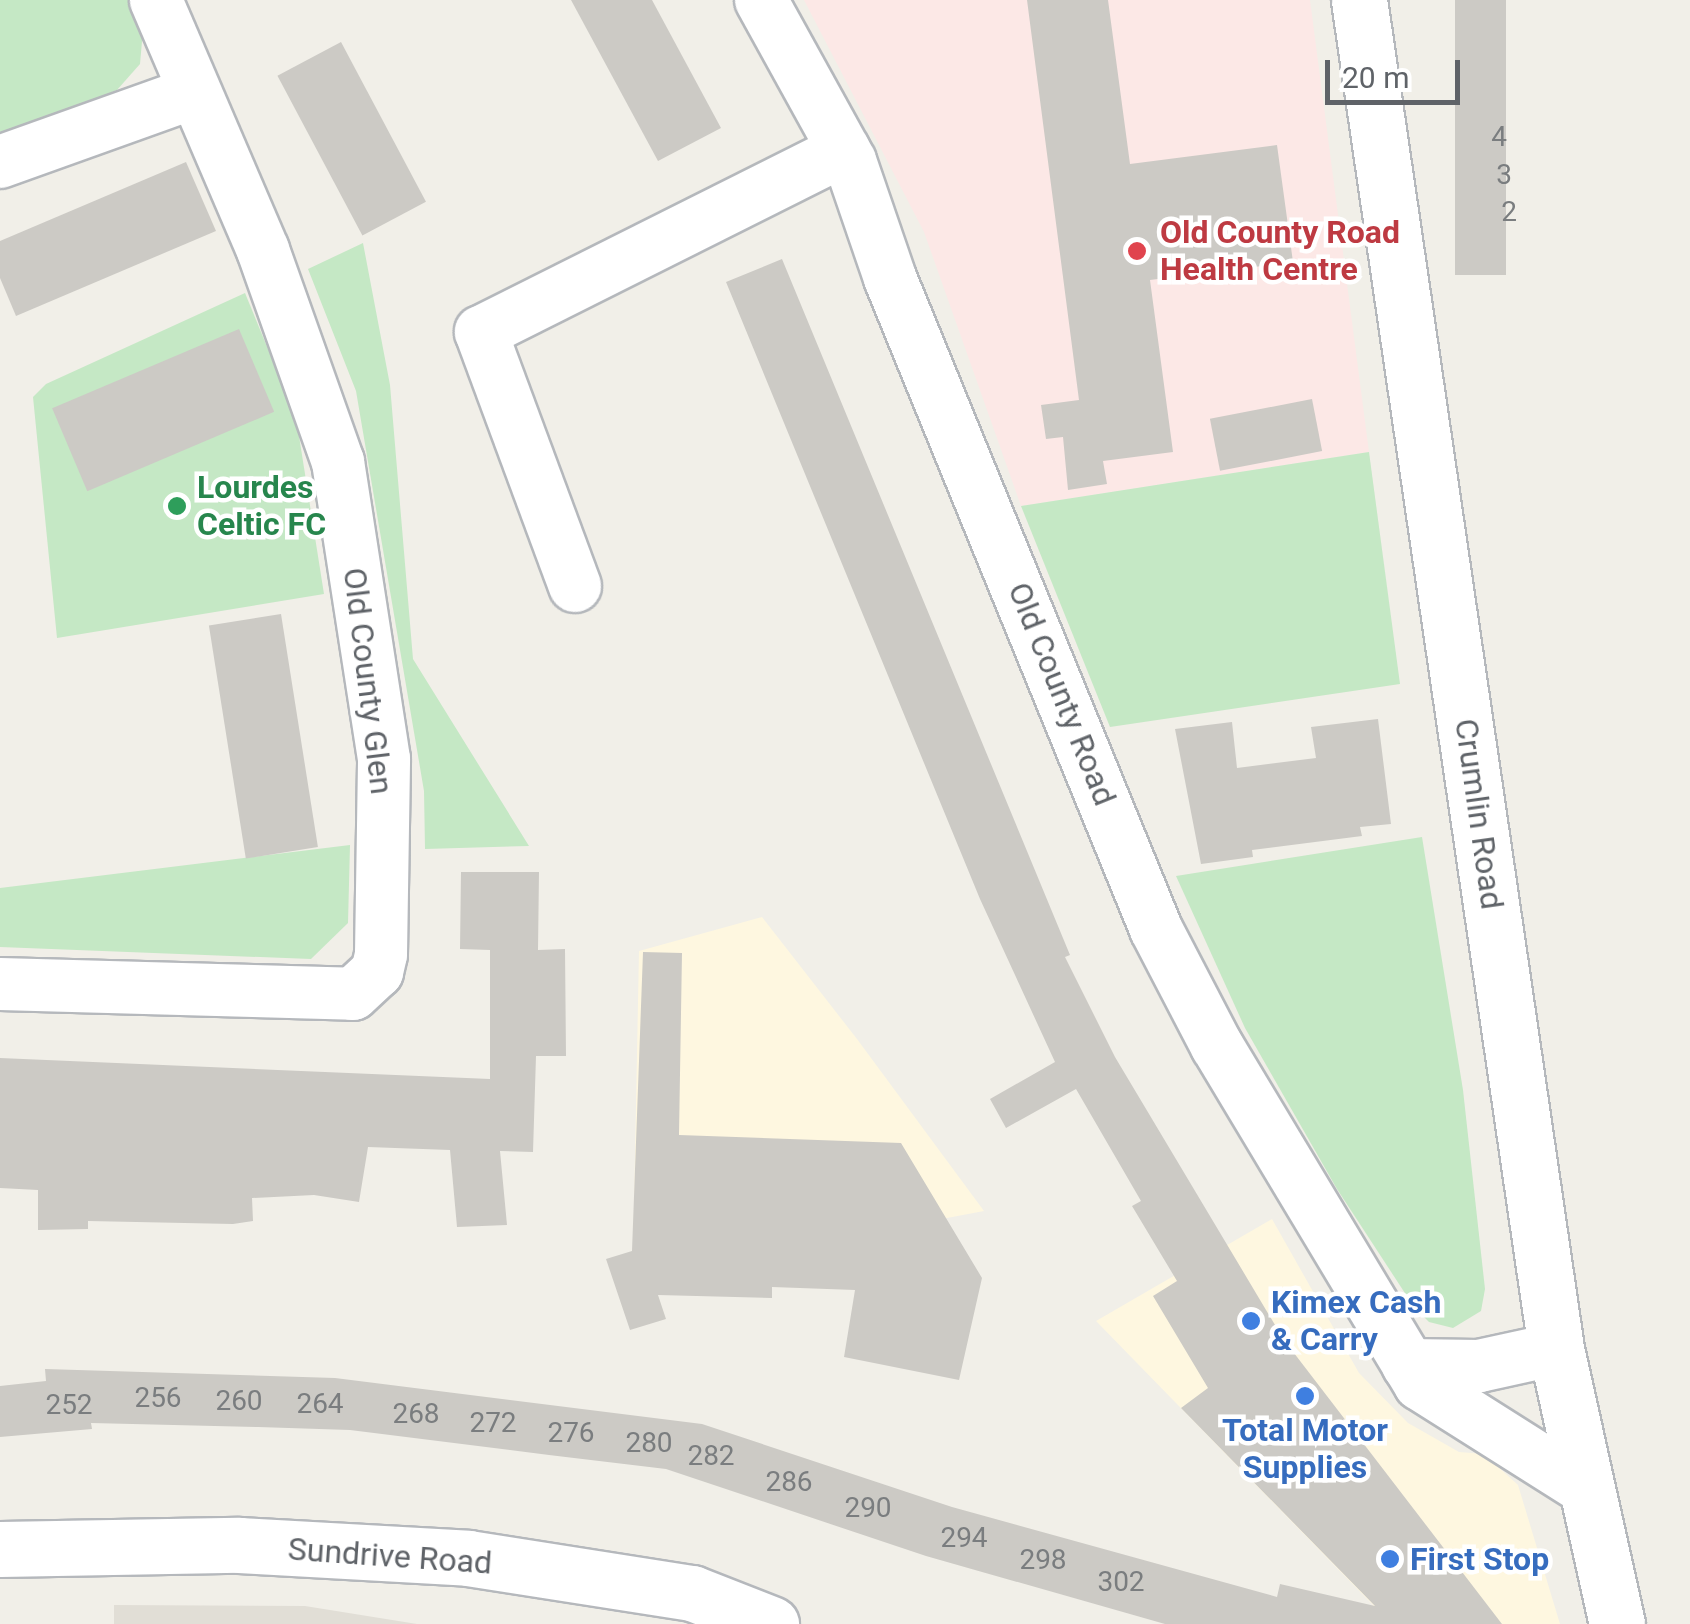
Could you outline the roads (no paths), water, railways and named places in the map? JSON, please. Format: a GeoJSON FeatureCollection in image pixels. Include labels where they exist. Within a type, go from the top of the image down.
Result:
{"type":"FeatureCollection","features":[{"type":"Feature","properties":{"kind":"main road","name":"Crumlin Road"},"geometry":{"type":"LineString","coordinates":[[1359,0],[1556,1348],[1617,1624]]}},
{"type":"Feature","properties":{"kind":"main road","name":"Sundrive Road"},"geometry":{"type":"LineString","coordinates":[[0,1549],[238,1545],[468,1558],[692,1594],[771,1624]]}},
{"type":"Feature","properties":{"kind":"street","name":"Old County Glen"},"geometry":{"type":"LineString","coordinates":[[0,984],[353,994],[377,972],[381,954],[384,760],[338,462],[320,396],[264,250],[156,0]]}},
{"type":"Feature","properties":{"kind":"street","name":"Old County Road"},"geometry":{"type":"LineString","coordinates":[[761,0],[844,150],[890,278],[1156,929],[1216,1046],[1408,1365],[1450,1409],[1584,1487]]}},
{"type":"Feature","properties":{"kind":"street"},"geometry":{"type":"LineString","coordinates":[[0,162],[193,93]]}},
{"type":"Feature","properties":{"kind":"street"},"geometry":{"type":"LineString","coordinates":[[576,586],[481,332],[844,150]]}},
{"type":"Feature","properties":{"kind":"street"},"geometry":{"type":"LineString","coordinates":[[1408,1365],[1479,1366],[1556,1348]]}},
{"type":"Feature","properties":{"kind":"place","name":"Old County Road Health Centre"},"geometry":{"type":"Point","coordinates":[1137,251]}},
{"type":"Feature","properties":{"kind":"place","name":"Lourdes Celtic FC"},"geometry":{"type":"Point","coordinates":[177,506]}},
{"type":"Feature","properties":{"kind":"place","name":"Kimex Cash & Carry"},"geometry":{"type":"Point","coordinates":[1251,1321]}},
{"type":"Feature","properties":{"kind":"place","name":"Total Motor Supplies"},"geometry":{"type":"Point","coordinates":[1305,1396]}},
{"type":"Feature","properties":{"kind":"place","name":"First Stop"},"geometry":{"type":"Point","coordinates":[1390,1559]}}]}
